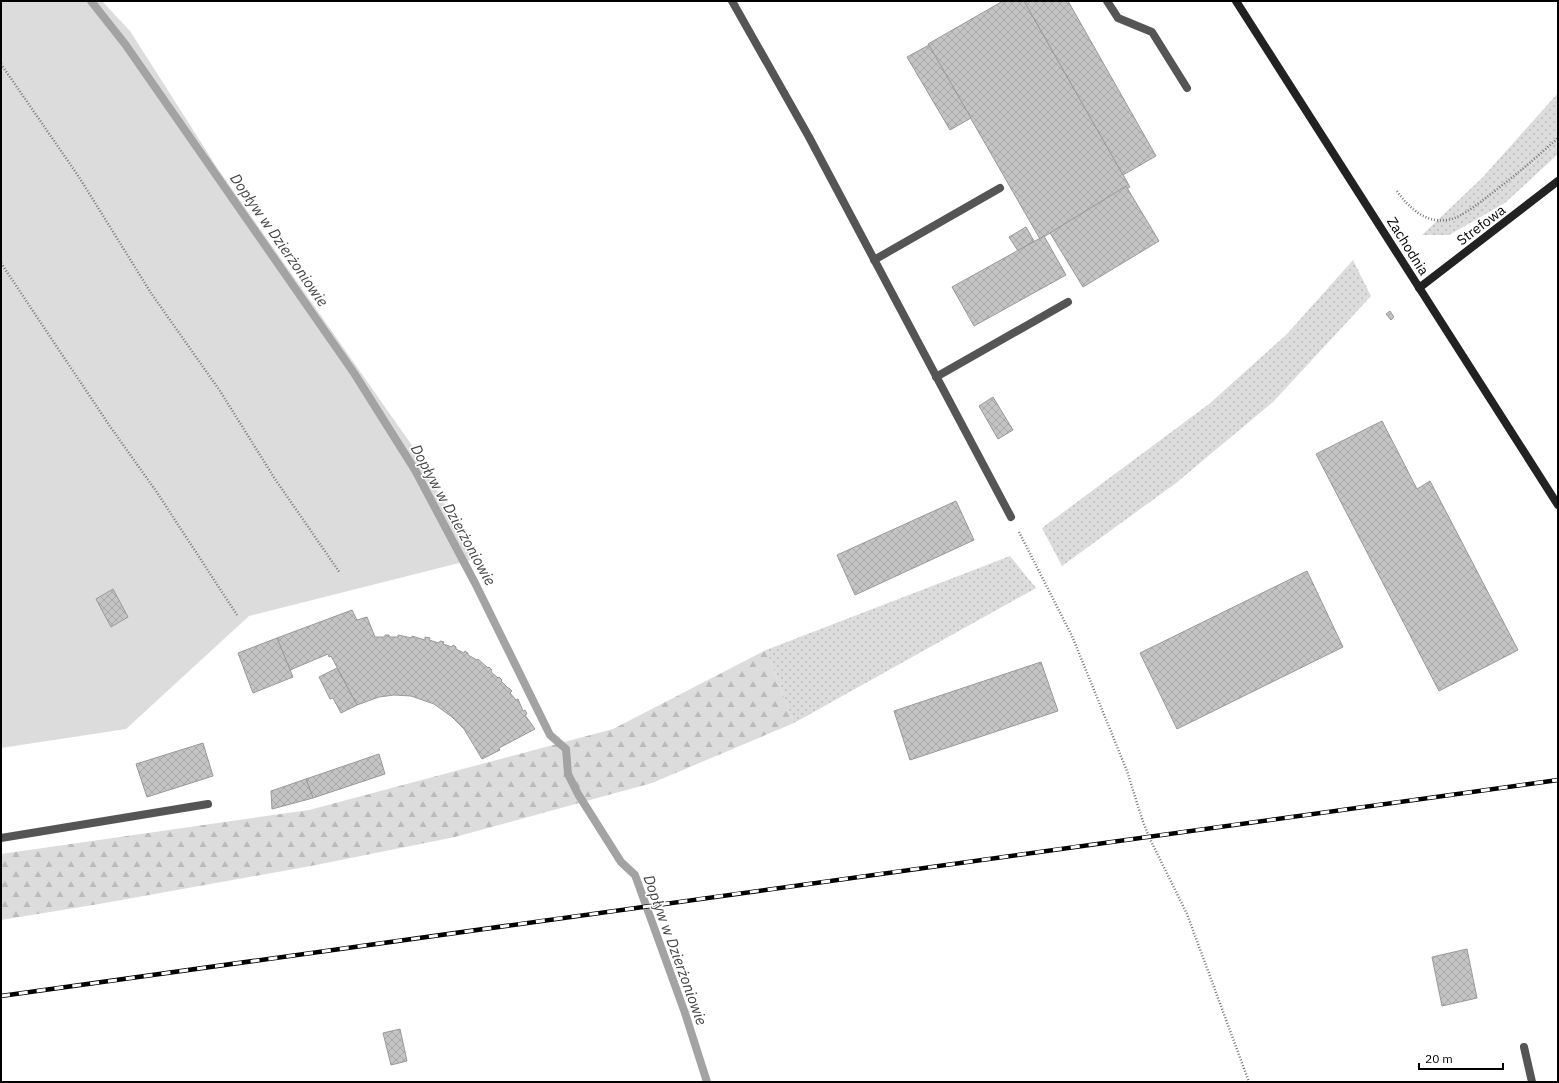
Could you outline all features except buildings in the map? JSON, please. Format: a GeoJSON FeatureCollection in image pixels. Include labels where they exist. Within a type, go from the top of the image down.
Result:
{"type":"FeatureCollection","features":[{"type":"Feature","properties":{"kind":"street","name":"Zachodnia"},"geometry":{"type":"LineString","coordinates":[[1236,1],[1558,505]]}},
{"type":"Feature","properties":{"kind":"street","name":"Strefowa"},"geometry":{"type":"LineString","coordinates":[[1419,288],[1558,182]]}},
{"type":"Feature","properties":{"kind":"lane"},"geometry":{"type":"LineString","coordinates":[[732,1],[809,137],[1011,517]]}},
{"type":"Feature","properties":{"kind":"lane"},"geometry":{"type":"LineString","coordinates":[[1107,1],[1118,18],[1152,32],[1187,88]]}},
{"type":"Feature","properties":{"kind":"lane"},"geometry":{"type":"LineString","coordinates":[[874,260],[1000,188]]}},
{"type":"Feature","properties":{"kind":"lane"},"geometry":{"type":"LineString","coordinates":[[936,377],[1068,302]]}},
{"type":"Feature","properties":{"kind":"lane"},"geometry":{"type":"LineString","coordinates":[[1,838],[208,804]]}},
{"type":"Feature","properties":{"kind":"lane"},"geometry":{"type":"LineString","coordinates":[[1524,1047],[1532,1082]]}},
{"type":"Feature","properties":{"kind":"path"},"geometry":{"type":"LineString","coordinates":[[1,64],[79,177],[152,293],[220,391],[275,479],[340,573]]}},
{"type":"Feature","properties":{"kind":"path"},"geometry":{"type":"LineString","coordinates":[[1397,191],[1406,203],[1418,214],[1432,220],[1447,220],[1456,218],[1522,171],[1558,138]]}},
{"type":"Feature","properties":{"kind":"path"},"geometry":{"type":"LineString","coordinates":[[1,262],[109,425],[156,491],[237,615]]}},
{"type":"Feature","properties":{"kind":"path"},"geometry":{"type":"LineString","coordinates":[[1011,517],[1072,636],[1127,771],[1149,837],[1187,914],[1249,1082]]}},
{"type":"Feature","properties":{"kind":"green space"},"geometry":{"type":"Polygon","coordinates":[[[1,1],[102,1],[130,31],[218,169],[411,444],[475,559],[249,616],[126,729],[1,748],[1,1]]]}},
{"type":"Feature","properties":{"kind":"green space"},"geometry":{"type":"Polygon","coordinates":[[[1558,93],[1558,154],[1505,203],[1449,235],[1422,235],[1483,177],[1558,93]]]}},
{"type":"Feature","properties":{"kind":"green space"},"geometry":{"type":"Polygon","coordinates":[[[1353,260],[1371,296],[1273,402],[1176,483],[1062,566],[1042,528],[1209,404],[1287,334],[1353,260]]]}},
{"type":"Feature","properties":{"kind":"green space"},"geometry":{"type":"Polygon","coordinates":[[[1010,556],[1036,588],[794,723],[766,650],[1010,556]]]}},
{"type":"Feature","properties":{"kind":"green space"},"geometry":{"type":"Polygon","coordinates":[[[766,650],[794,723],[652,783],[455,837],[316,865],[1,920],[1,854],[309,810],[613,729],[766,650]]]}},
{"type":"Feature","properties":{"kind":"waterway","name":"Dopływ w Dzierżoniowie"},"geometry":{"type":"LineString","coordinates":[[91,1],[125,44],[354,373],[415,470],[475,583],[550,735],[566,749],[568,774],[578,794],[621,862],[635,875],[685,1013],[707,1082]]}},
{"type":"Feature","properties":{"kind":"railway"},"geometry":{"type":"LineString","coordinates":[[1,996],[1558,780]]}}]}
